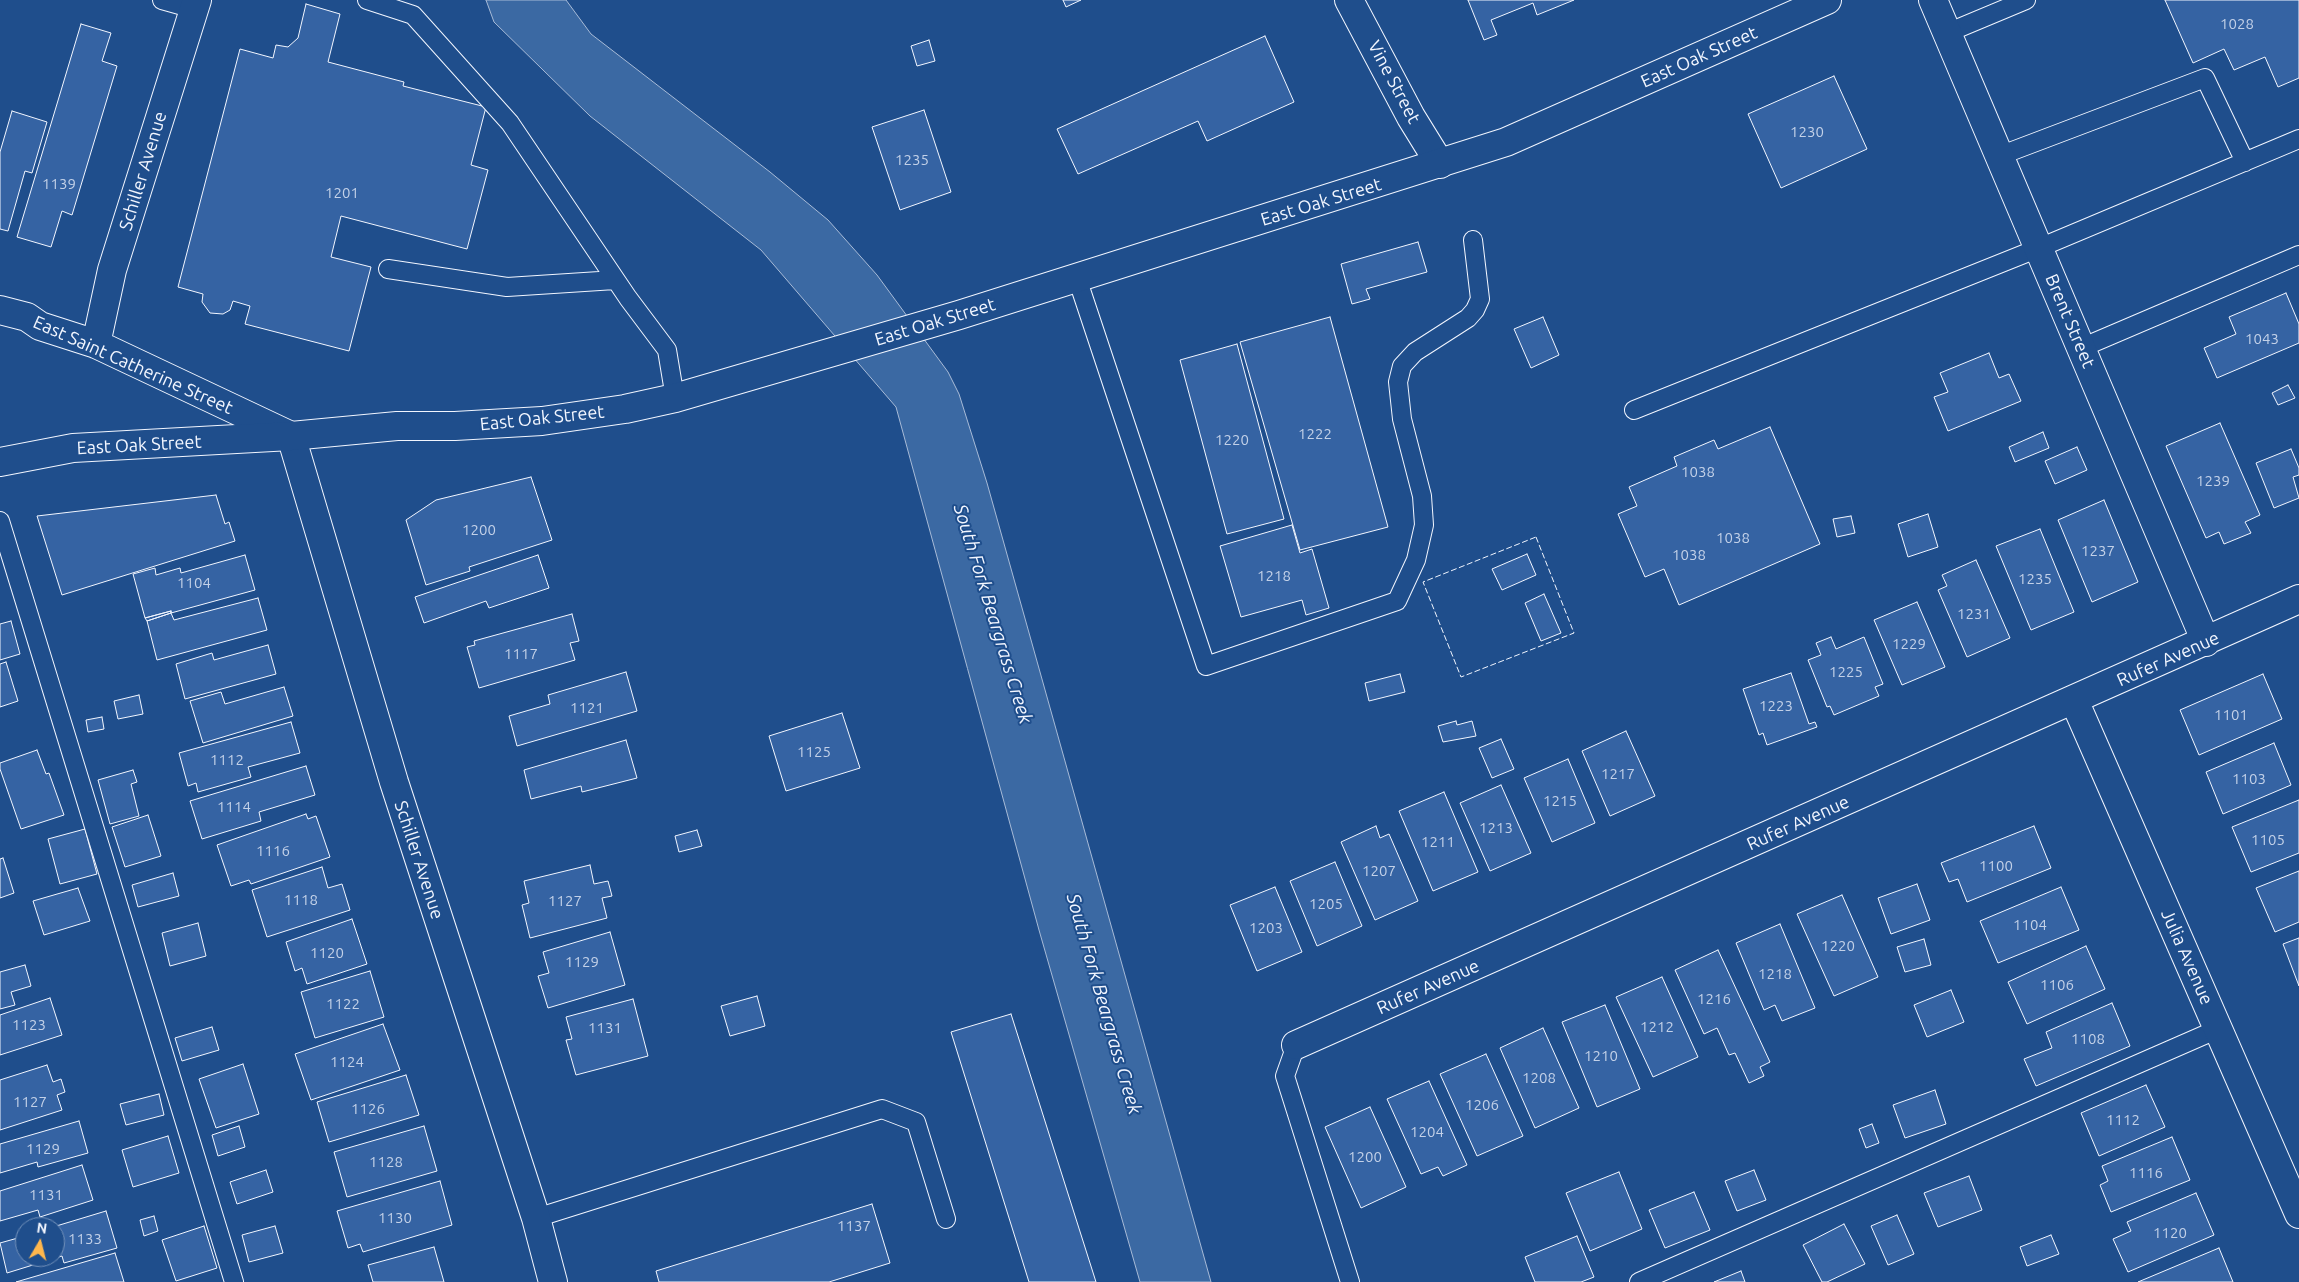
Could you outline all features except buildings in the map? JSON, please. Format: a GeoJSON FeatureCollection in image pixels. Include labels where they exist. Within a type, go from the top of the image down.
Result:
{"type":"FeatureCollection","features":[{"type":"Feature","properties":{"kind":"street","name":"Vine Street"},"geometry":{"type":"LineString","coordinates":[[1348,0],[1411,116],[1440,164]]}},
{"type":"Feature","properties":{"kind":"street","name":"East Oak Street"},"geometry":{"type":"LineString","coordinates":[[0,462],[73,448],[291,436],[398,426],[455,426],[542,421],[625,410],[675,398],[959,315],[1506,142],[1827,0]]}},
{"type":"Feature","properties":{"kind":"street","name":"Brent Street"},"geometry":{"type":"LineString","coordinates":[[1933,0],[2206,642]]}},
{"type":"Feature","properties":{"kind":"street","name":"Schiller Avenue"},"geometry":{"type":"LineString","coordinates":[[96,344],[112,270],[195,4]]}},
{"type":"Feature","properties":{"kind":"street","name":"East Saint Catherine Street"},"geometry":{"type":"LineString","coordinates":[[0,310],[27,317],[40,326],[96,344],[291,436]]}},
{"type":"Feature","properties":{"kind":"street","name":"Schiller Avenue"},"geometry":{"type":"LineString","coordinates":[[291,436],[394,782],[536,1218],[553,1282]]}},
{"type":"Feature","properties":{"kind":"street","name":"Rufer Avenue"},"geometry":{"type":"LineString","coordinates":[[1296,1045],[2206,642],[2299,599]]}},
{"type":"Feature","properties":{"kind":"street","name":"Julia Avenue"},"geometry":{"type":"LineString","coordinates":[[2074,700],[2299,1214]]}},
{"type":"Feature","properties":{"kind":"lane"},"geometry":{"type":"LineString","coordinates":[[162,0],[195,4]]}},
{"type":"Feature","properties":{"kind":"lane"},"geometry":{"type":"LineString","coordinates":[[367,0],[413,15],[510,123],[615,280],[668,350],[675,398]]}},
{"type":"Feature","properties":{"kind":"lane"},"geometry":{"type":"LineString","coordinates":[[1947,33],[2026,0]]}},
{"type":"Feature","properties":{"kind":"lane"},"geometry":{"type":"LineString","coordinates":[[1999,156],[2206,78],[2245,162]]}},
{"type":"Feature","properties":{"kind":"lane"},"geometry":{"type":"LineString","coordinates":[[1634,410],[2039,248],[2299,139]]}},
{"type":"Feature","properties":{"kind":"lane"},"geometry":{"type":"LineString","coordinates":[[1077,278],[1206,666],[1397,601],[1416,560],[1424,525],[1422,496],[1402,418],[1398,382],[1402,366],[1415,352],[1462,323],[1475,310],[1480,299],[1473,240]]}},
{"type":"Feature","properties":{"kind":"lane"},"geometry":{"type":"LineString","coordinates":[[2081,348],[2299,255]]}},
{"type":"Feature","properties":{"kind":"lane"},"geometry":{"type":"LineString","coordinates":[[388,269],[507,287],[615,280]]}},
{"type":"Feature","properties":{"kind":"lane"},"geometry":{"type":"LineString","coordinates":[[0,521],[234,1282]]}},
{"type":"Feature","properties":{"kind":"lane"},"geometry":{"type":"LineString","coordinates":[[1640,1282],[2218,1029]]}},
{"type":"Feature","properties":{"kind":"lane"},"geometry":{"type":"LineString","coordinates":[[1296,1045],[1285,1076],[1350,1282]]}},
{"type":"Feature","properties":{"kind":"lane"},"geometry":{"type":"LineString","coordinates":[[536,1218],[882,1109],[916,1122],[946,1219]]}},
{"type":"Feature","properties":{"kind":"water","name":"South Fork Beargrass Creek"},"geometry":{"type":"Polygon","coordinates":[[[486,0],[566,0],[591,34],[770,172],[828,220],[877,275],[948,372],[959,394],[987,483],[1211,1282],[1140,1282],[1039,930],[896,407],[761,250],[590,116],[494,22],[486,0]]]}},
{"type":"Feature","properties":{"kind":"fence"},"geometry":{"type":"LineString","coordinates":[[1536,537],[1574,633],[1461,677],[1423,582],[1536,537]]}}]}
